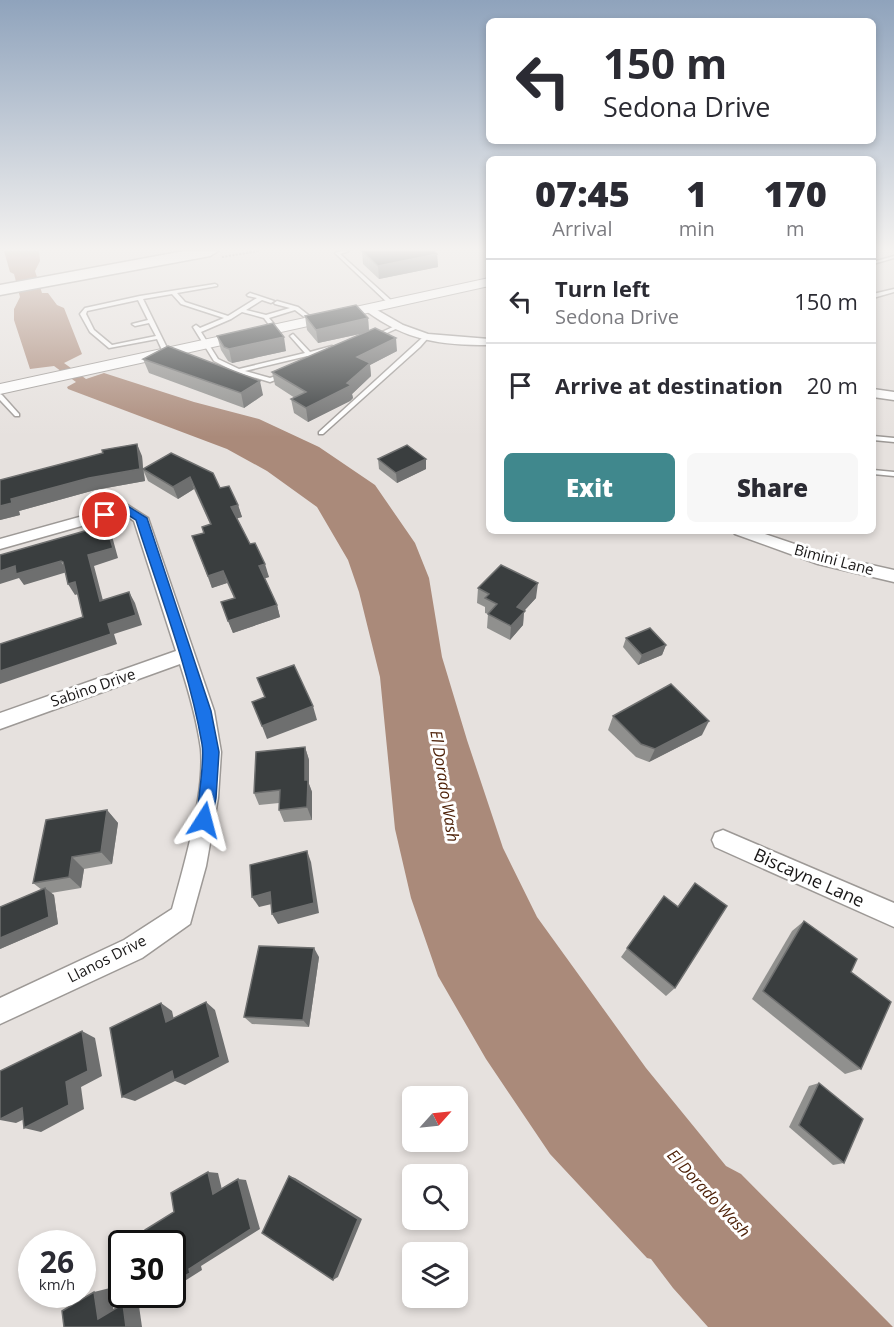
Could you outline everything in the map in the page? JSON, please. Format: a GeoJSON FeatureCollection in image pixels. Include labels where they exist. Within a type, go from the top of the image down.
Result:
{"type":"FeatureCollection","features":[{"type":"Feature","properties":{"kind":"main road"},"geometry":{"type":"LineString","coordinates":[[0,388],[166,352],[200,334],[270,323],[313,321],[351,313]]}},
{"type":"Feature","properties":{"kind":"street"},"geometry":{"type":"LineString","coordinates":[[376,313],[397,327],[424,339],[486,342]]}},
{"type":"Feature","properties":{"kind":"street"},"geometry":{"type":"LineString","coordinates":[[876,393],[894,396]]}},
{"type":"Feature","properties":{"kind":"street","name":"Llanos Drive"},"geometry":{"type":"LineString","coordinates":[[0,544],[126,509],[141,518],[204,711],[211,752],[208,798],[195,866],[182,916],[133,949],[0,1011]]}},
{"type":"Feature","properties":{"kind":"street","name":"Bimini Lane"},"geometry":{"type":"LineString","coordinates":[[749,534],[824,560],[894,576]]}},
{"type":"Feature","properties":{"kind":"street","name":"Sabino Drive"},"geometry":{"type":"LineString","coordinates":[[0,721],[185,655]]}},
{"type":"Feature","properties":{"kind":"street","name":"Biscayne Lane"},"geometry":{"type":"LineString","coordinates":[[723,840],[894,915]]}},
{"type":"Feature","properties":{"kind":"lane"},"geometry":{"type":"LineString","coordinates":[[83,313],[111,347],[159,337]]}},
{"type":"Feature","properties":{"kind":"lane"},"geometry":{"type":"LineString","coordinates":[[147,313],[166,352]]}},
{"type":"Feature","properties":{"kind":"lane"},"geometry":{"type":"LineString","coordinates":[[213,313],[229,318]]}},
{"type":"Feature","properties":{"kind":"lane"},"geometry":{"type":"LineString","coordinates":[[237,313],[200,334],[216,360],[238,371],[270,380],[294,371]]}},
{"type":"Feature","properties":{"kind":"lane"},"geometry":{"type":"LineString","coordinates":[[248,313],[270,323],[287,313]]}},
{"type":"Feature","properties":{"kind":"lane"},"geometry":{"type":"LineString","coordinates":[[302,313],[313,321]]}},
{"type":"Feature","properties":{"kind":"lane"},"geometry":{"type":"LineString","coordinates":[[135,324],[151,321]]}},
{"type":"Feature","properties":{"kind":"lane"},"geometry":{"type":"LineString","coordinates":[[366,340],[397,327]]}},
{"type":"Feature","properties":{"kind":"lane"},"geometry":{"type":"LineString","coordinates":[[293,336],[314,361],[312,364]]}},
{"type":"Feature","properties":{"kind":"lane"},"geometry":{"type":"LineString","coordinates":[[321,433],[424,339]]}},
{"type":"Feature","properties":{"kind":"lane"},"geometry":{"type":"LineString","coordinates":[[238,371],[343,346]]}},
{"type":"Feature","properties":{"kind":"lane"},"geometry":{"type":"LineString","coordinates":[[0,396],[17,414]]}},
{"type":"Feature","properties":{"kind":"lane"},"geometry":{"type":"LineString","coordinates":[[876,438],[894,440]]}},
{"type":"Feature","properties":{"kind":"lane"},"geometry":{"type":"LineString","coordinates":[[876,472],[894,474]]}},
{"type":"Feature","properties":{"kind":"water","name":"El Dorado Wash"},"geometry":{"type":"Polygon","coordinates":[[[14,313],[66,313],[82,354],[64,363],[86,379],[104,373],[194,402],[259,419],[319,447],[375,485],[415,543],[429,578],[442,657],[467,740],[503,848],[537,917],[646,1068],[726,1166],[741,1174],[893,1327],[708,1327],[651,1259],[647,1258],[550,1154],[486,1059],[438,976],[411,898],[395,829],[380,677],[359,592],[348,560],[317,507],[267,471],[227,449],[68,389],[67,387],[76,382],[54,366],[30,369],[14,320],[14,313]]]}},
{"type":"Feature","properties":{"kind":"building"},"geometry":{"type":"Polygon","coordinates":[[[319,313],[363,313],[368,318],[316,330],[305,316],[319,313]]]}},
{"type":"Feature","properties":{"kind":"building"},"geometry":{"type":"Polygon","coordinates":[[[273,323],[284,337],[229,349],[224,347],[217,336],[273,323]]]}},
{"type":"Feature","properties":{"kind":"building"},"geometry":{"type":"Polygon","coordinates":[[[375,328],[396,338],[357,357],[370,363],[347,383],[351,385],[306,408],[291,399],[306,392],[272,372],[375,328]]]}},
{"type":"Feature","properties":{"kind":"building"},"geometry":{"type":"Polygon","coordinates":[[[168,346],[260,381],[241,393],[143,359],[168,346]]]}},
{"type":"Feature","properties":{"kind":"building"},"geometry":{"type":"Polygon","coordinates":[[[137,444],[140,469],[89,478],[11,499],[12,503],[0,506],[0,480],[103,453],[102,450],[137,444]]]}},
{"type":"Feature","properties":{"kind":"building"},"geometry":{"type":"Polygon","coordinates":[[[407,445],[426,459],[396,473],[378,459],[407,445]]]}},
{"type":"Feature","properties":{"kind":"building"},"geometry":{"type":"Polygon","coordinates":[[[171,453],[213,473],[220,488],[229,486],[238,505],[231,507],[250,544],[255,543],[265,564],[259,566],[277,605],[228,621],[221,602],[235,598],[223,571],[208,576],[192,536],[204,533],[202,527],[211,524],[190,477],[173,487],[143,469],[171,453]]]}},
{"type":"Feature","properties":{"kind":"building"},"geometry":{"type":"Polygon","coordinates":[[[106,525],[113,548],[88,555],[100,601],[129,592],[136,615],[108,624],[111,634],[0,671],[0,644],[83,617],[75,582],[68,584],[63,562],[16,574],[15,566],[0,571],[0,555],[106,525]]]}},
{"type":"Feature","properties":{"kind":"building"},"geometry":{"type":"Polygon","coordinates":[[[501,565],[538,583],[517,607],[525,611],[511,626],[488,614],[497,604],[485,598],[489,594],[478,588],[501,565]]]}},
{"type":"Feature","properties":{"kind":"building"},"geometry":{"type":"Polygon","coordinates":[[[650,628],[666,645],[642,655],[626,638],[650,628]]]}},
{"type":"Feature","properties":{"kind":"building"},"geometry":{"type":"Polygon","coordinates":[[[294,665],[313,706],[262,726],[252,702],[265,697],[257,678],[294,665]]]}},
{"type":"Feature","properties":{"kind":"building"},"geometry":{"type":"Polygon","coordinates":[[[671,684],[709,721],[655,749],[641,744],[613,716],[671,684]]]}},
{"type":"Feature","properties":{"kind":"building"},"geometry":{"type":"Polygon","coordinates":[[[305,747],[305,780],[308,780],[307,807],[279,810],[280,790],[254,793],[256,752],[305,747]]]}},
{"type":"Feature","properties":{"kind":"building"},"geometry":{"type":"Polygon","coordinates":[[[107,810],[101,852],[72,857],[69,877],[33,883],[46,820],[107,810]]]}},
{"type":"Feature","properties":{"kind":"building"},"geometry":{"type":"Polygon","coordinates":[[[307,851],[314,903],[272,914],[270,892],[252,897],[250,865],[307,851]]]}},
{"type":"Feature","properties":{"kind":"building"},"geometry":{"type":"Polygon","coordinates":[[[695,883],[727,906],[675,988],[627,948],[664,896],[678,907],[695,883]]]}},
{"type":"Feature","properties":{"kind":"building"},"geometry":{"type":"Polygon","coordinates":[[[45,888],[49,917],[0,938],[0,907],[45,888]]]}},
{"type":"Feature","properties":{"kind":"building"},"geometry":{"type":"Polygon","coordinates":[[[804,921],[857,959],[851,972],[891,1002],[861,1069],[763,991],[804,921]]]}},
{"type":"Feature","properties":{"kind":"building"},"geometry":{"type":"Polygon","coordinates":[[[259,946],[314,948],[303,1020],[244,1017],[259,946]]]}},
{"type":"Feature","properties":{"kind":"building"},"geometry":{"type":"Polygon","coordinates":[[[206,1002],[220,1057],[174,1080],[172,1071],[122,1097],[110,1028],[161,1003],[166,1022],[206,1002]]]}},
{"type":"Feature","properties":{"kind":"building"},"geometry":{"type":"Polygon","coordinates":[[[82,1031],[88,1071],[66,1082],[69,1105],[24,1128],[22,1108],[0,1119],[0,1071],[82,1031]]]}},
{"type":"Feature","properties":{"kind":"building"},"geometry":{"type":"Polygon","coordinates":[[[819,1083],[863,1119],[844,1163],[799,1125],[819,1083]]]}},
{"type":"Feature","properties":{"kind":"building"},"geometry":{"type":"Polygon","coordinates":[[[208,1172],[213,1194],[238,1179],[251,1229],[189,1269],[190,1273],[186,1275],[186,1230],[145,1230],[174,1212],[171,1193],[208,1172]]]}},
{"type":"Feature","properties":{"kind":"building"},"geometry":{"type":"Polygon","coordinates":[[[289,1176],[358,1219],[333,1280],[262,1233],[289,1176]]]}},
{"type":"Feature","properties":{"kind":"building"},"geometry":{"type":"Polygon","coordinates":[[[96,1306],[98,1319],[116,1308],[124,1308],[126,1327],[64,1327],[62,1311],[67,1308],[96,1308],[96,1306]]]}},
{"type":"Feature","properties":{"kind":"route"},"geometry":{"type":"LineString","coordinates":[[105,515],[126,509],[141,518],[204,711],[211,752],[204,820]]}}]}
